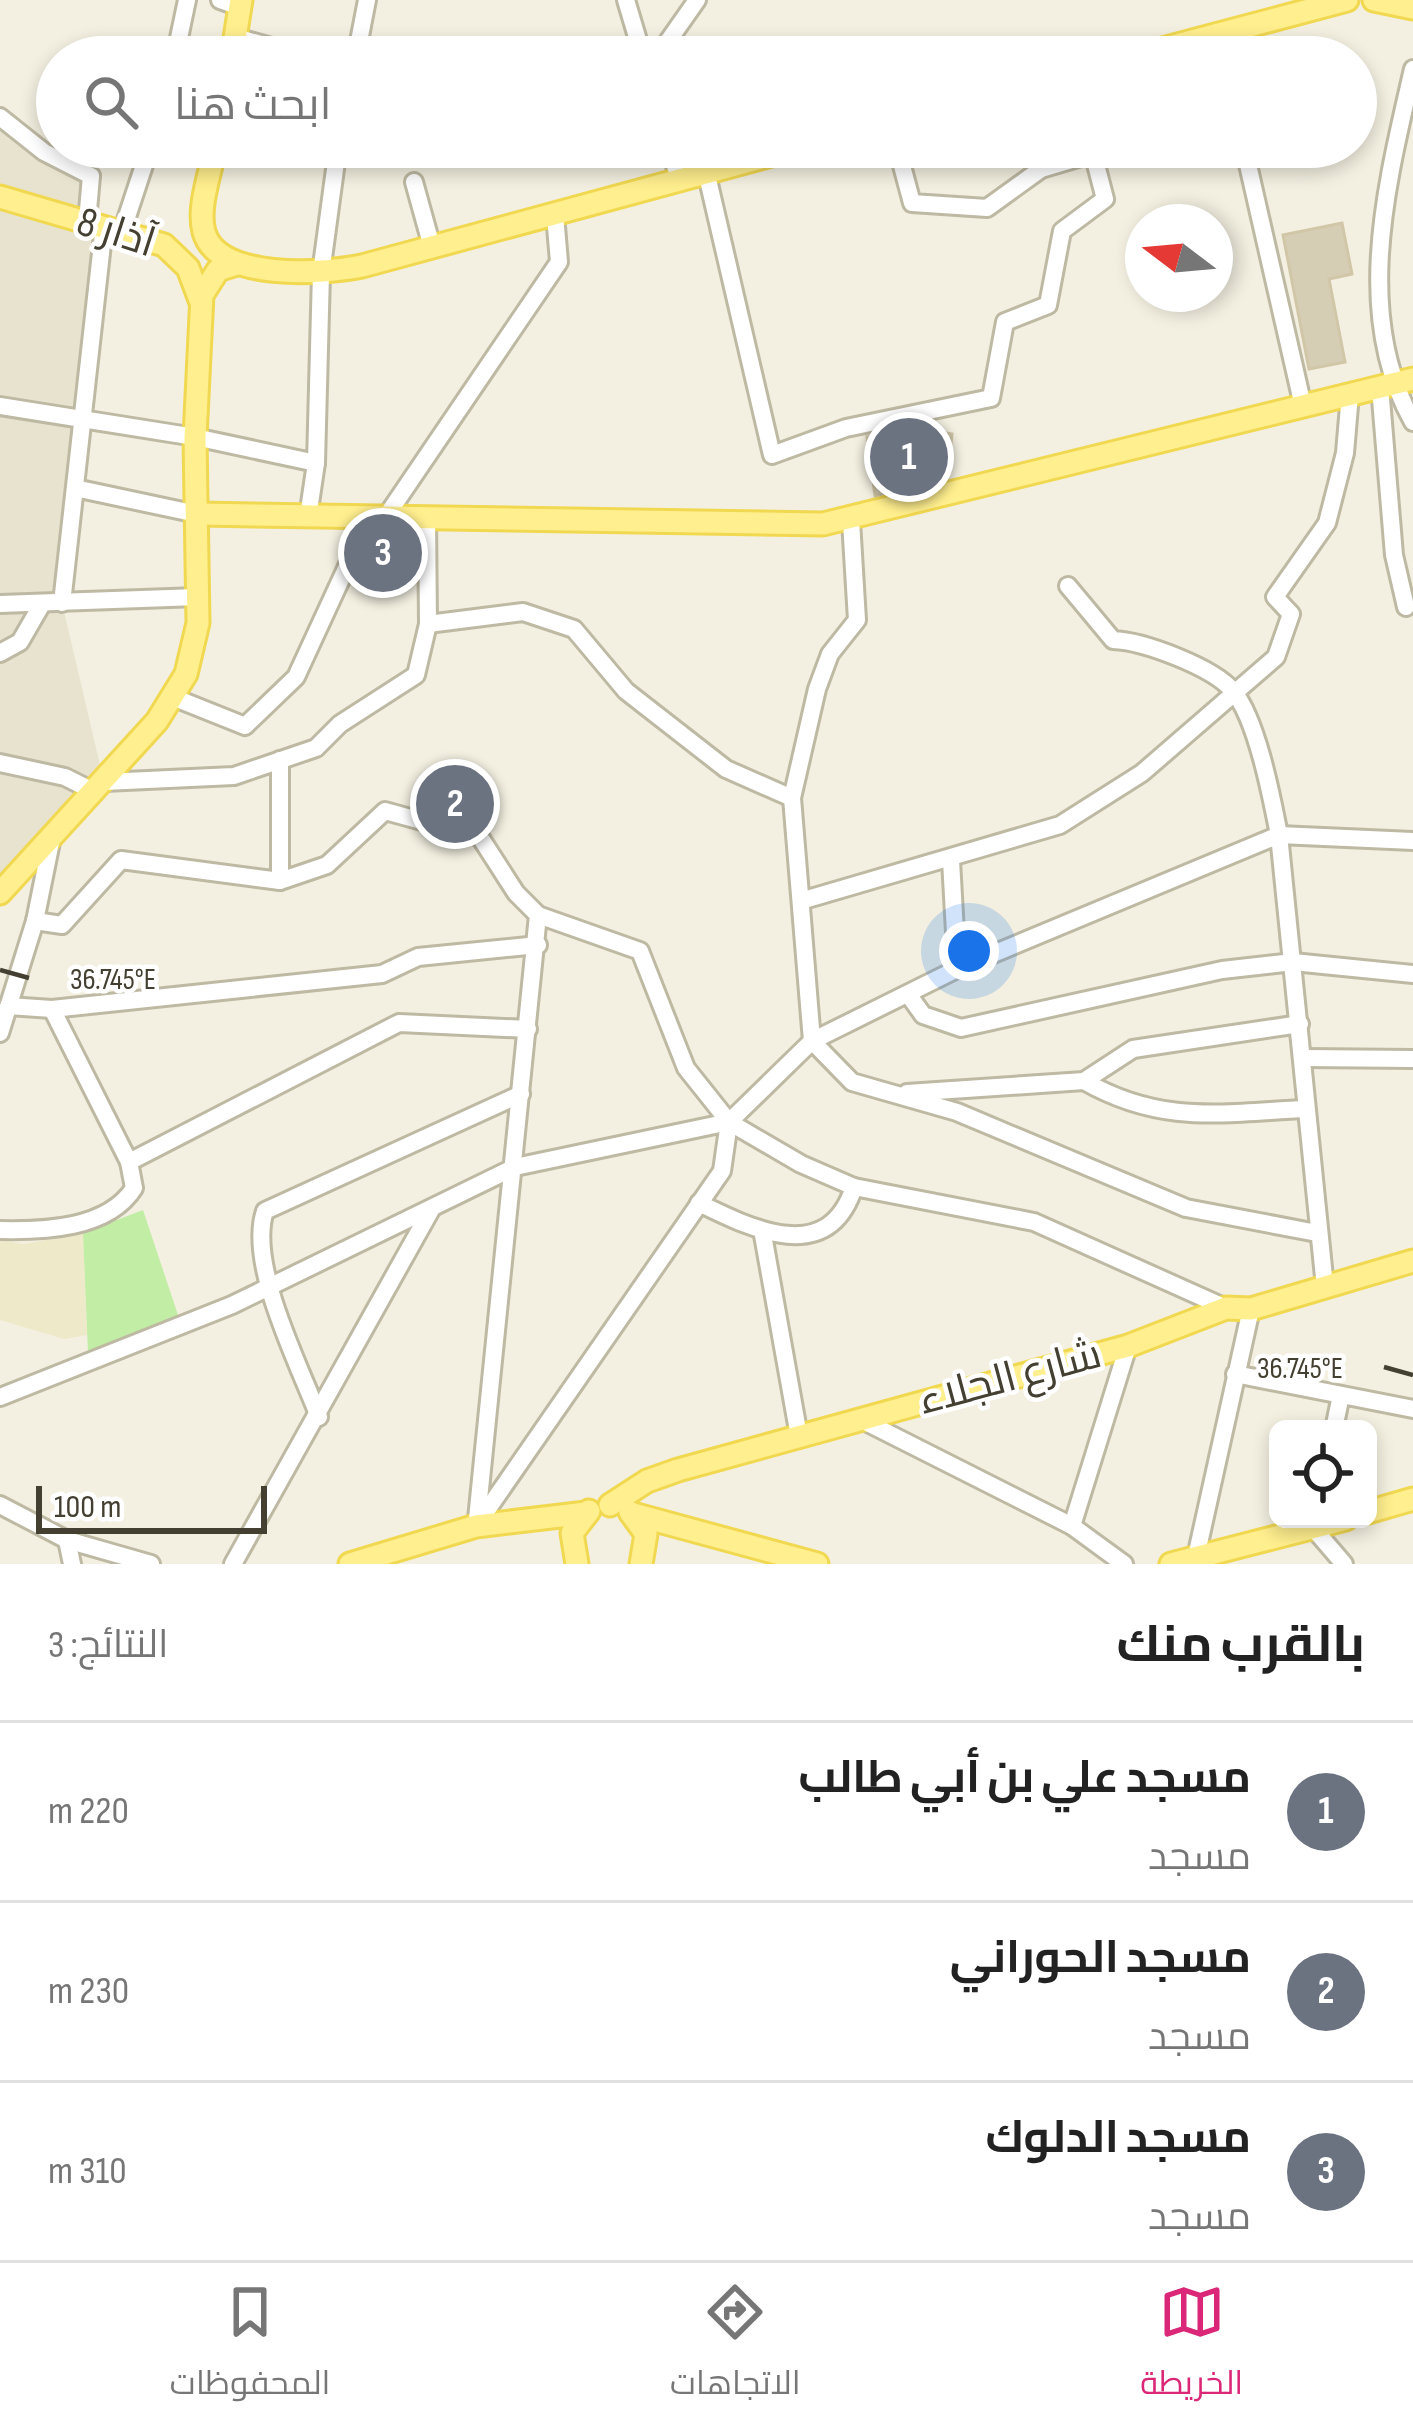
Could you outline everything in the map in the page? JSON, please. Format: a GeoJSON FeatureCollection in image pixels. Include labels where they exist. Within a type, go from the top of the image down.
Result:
{"type":"FeatureCollection","features":[{"type":"Feature","properties":{"kind":"main road"},"geometry":{"type":"LineString","coordinates":[[1249,36],[1348,0]]}},
{"type":"Feature","properties":{"kind":"main road"},"geometry":{"type":"LineString","coordinates":[[1374,0],[1413,8]]}},
{"type":"Feature","properties":{"kind":"main road"},"geometry":{"type":"LineString","coordinates":[[233,36],[234,2]]}},
{"type":"Feature","properties":{"kind":"main road"},"geometry":{"type":"LineString","coordinates":[[211,168],[203,214],[209,242],[237,264],[321,273],[555,215],[718,168]]}},
{"type":"Feature","properties":{"kind":"main road","name":"8 آذار"},"geometry":{"type":"LineString","coordinates":[[0,197],[150,238],[188,268],[201,305]]}},
{"type":"Feature","properties":{"kind":"main road"},"geometry":{"type":"LineString","coordinates":[[150,238],[174,236],[203,214]]}},
{"type":"Feature","properties":{"kind":"main road"},"geometry":{"type":"LineString","coordinates":[[0,892],[100,787],[175,698],[194,649],[199,597],[195,436],[201,305],[211,277],[237,264]]}},
{"type":"Feature","properties":{"kind":"main road"},"geometry":{"type":"LineString","coordinates":[[197,514],[798,526],[851,520],[1395,383]]}},
{"type":"Feature","properties":{"kind":"main road","name":"شارع الجلاء"},"geometry":{"type":"LineString","coordinates":[[350,1564],[476,1526],[586,1513],[610,1505],[647,1481],[1128,1346],[1226,1309],[1251,1310],[1413,1261]]}},
{"type":"Feature","properties":{"kind":"main road"},"geometry":{"type":"LineString","coordinates":[[1377,1509],[1413,1498]]}},
{"type":"Feature","properties":{"kind":"main road"},"geometry":{"type":"LineString","coordinates":[[610,1505],[817,1564]]}},
{"type":"Feature","properties":{"kind":"main road"},"geometry":{"type":"LineString","coordinates":[[577,1564],[572,1533],[586,1513]]}},
{"type":"Feature","properties":{"kind":"main road"},"geometry":{"type":"LineString","coordinates":[[634,1514],[646,1534],[641,1564]]}},
{"type":"Feature","properties":{"kind":"main road"},"geometry":{"type":"LineString","coordinates":[[1171,1564],[1301,1528]]}},
{"type":"Feature","properties":{"kind":"street"},"geometry":{"type":"LineString","coordinates":[[179,36],[187,0]]}},
{"type":"Feature","properties":{"kind":"street"},"geometry":{"type":"LineString","coordinates":[[360,36],[368,0]]}},
{"type":"Feature","properties":{"kind":"street"},"geometry":{"type":"LineString","coordinates":[[626,0],[637,36]]}},
{"type":"Feature","properties":{"kind":"street"},"geometry":{"type":"LineString","coordinates":[[672,36],[697,0]]}},
{"type":"Feature","properties":{"kind":"street"},"geometry":{"type":"LineString","coordinates":[[1406,607],[1394,555],[1395,383],[1379,248],[1413,69]]}},
{"type":"Feature","properties":{"kind":"street"},"geometry":{"type":"LineString","coordinates":[[0,117],[36,146]]}},
{"type":"Feature","properties":{"kind":"street"},"geometry":{"type":"LineString","coordinates":[[62,603],[104,227],[91,176],[75,168]]}},
{"type":"Feature","properties":{"kind":"street"},"geometry":{"type":"LineString","coordinates":[[104,227],[138,168]]}},
{"type":"Feature","properties":{"kind":"street"},"geometry":{"type":"LineString","coordinates":[[308,517],[316,463],[321,273],[335,168]]}},
{"type":"Feature","properties":{"kind":"street"},"geometry":{"type":"LineString","coordinates":[[676,168],[679,178]]}},
{"type":"Feature","properties":{"kind":"street"},"geometry":{"type":"LineString","coordinates":[[903,168],[912,203],[987,208],[1048,168]]}},
{"type":"Feature","properties":{"kind":"street"},"geometry":{"type":"LineString","coordinates":[[706,171],[772,454],[846,428],[991,398],[1005,322],[1048,305],[1062,231],[1106,199],[1097,168]]}},
{"type":"Feature","properties":{"kind":"street"},"geometry":{"type":"LineString","coordinates":[[1249,168],[1303,406]]}},
{"type":"Feature","properties":{"kind":"street"},"geometry":{"type":"LineString","coordinates":[[414,182],[432,247]]}},
{"type":"Feature","properties":{"kind":"street"},"geometry":{"type":"LineString","coordinates":[[175,698],[245,726],[296,677],[374,518],[560,262],[555,215]]}},
{"type":"Feature","properties":{"kind":"street"},"geometry":{"type":"LineString","coordinates":[[1395,383],[1413,422]]}},
{"type":"Feature","properties":{"kind":"street"},"geometry":{"type":"LineString","coordinates":[[804,900],[1060,825],[1142,773],[1276,657],[1291,614],[1275,596],[1327,523],[1345,453],[1350,394]]}},
{"type":"Feature","properties":{"kind":"street"},"geometry":{"type":"LineString","coordinates":[[0,406],[195,436],[316,463]]}},
{"type":"Feature","properties":{"kind":"street"},"geometry":{"type":"LineString","coordinates":[[75,488],[197,514]]}},
{"type":"Feature","properties":{"kind":"street"},"geometry":{"type":"LineString","coordinates":[[0,763],[100,787],[234,776],[316,748],[340,724],[416,675],[428,624],[427,518]]}},
{"type":"Feature","properties":{"kind":"street"},"geometry":{"type":"LineString","coordinates":[[851,520],[857,620],[830,654],[817,689],[793,798],[812,1041],[852,1082],[957,1112],[1186,1208],[1316,1233]]}},
{"type":"Feature","properties":{"kind":"street"},"geometry":{"type":"LineString","coordinates":[[1068,586],[1113,640],[1135,641],[1172,655],[1233,690],[1265,766],[1280,835],[1324,1287]]}},
{"type":"Feature","properties":{"kind":"street"},"geometry":{"type":"LineString","coordinates":[[0,604],[199,597]]}},
{"type":"Feature","properties":{"kind":"street"},"geometry":{"type":"LineString","coordinates":[[0,652],[20,642],[42,604]]}},
{"type":"Feature","properties":{"kind":"street"},"geometry":{"type":"LineString","coordinates":[[428,624],[523,612],[574,629],[626,691],[726,769],[793,798]]}},
{"type":"Feature","properties":{"kind":"street"},"geometry":{"type":"LineString","coordinates":[[280,760],[280,881]]}},
{"type":"Feature","properties":{"kind":"street"},"geometry":{"type":"LineString","coordinates":[[35,921],[62,925],[121,860],[280,881],[327,865],[386,811],[480,837],[516,893],[538,915],[640,951],[686,1068],[729,1122],[801,1164],[854,1187],[1034,1222],[1226,1309]]}},
{"type":"Feature","properties":{"kind":"street"},"geometry":{"type":"LineString","coordinates":[[0,1397],[270,1286],[515,1167],[729,1122],[812,1041],[957,969],[1280,835],[1413,841]]}},
{"type":"Feature","properties":{"kind":"street"},"geometry":{"type":"LineString","coordinates":[[0,1033],[35,921],[52,837]]}},
{"type":"Feature","properties":{"kind":"street"},"geometry":{"type":"LineString","coordinates":[[951,860],[957,969]]}},
{"type":"Feature","properties":{"kind":"street"},"geometry":{"type":"LineString","coordinates":[[476,1526],[538,915]]}},
{"type":"Feature","properties":{"kind":"street"},"geometry":{"type":"LineString","coordinates":[[8,1006],[52,1010],[382,974],[418,957],[538,945]]}},
{"type":"Feature","properties":{"kind":"street"},"geometry":{"type":"LineString","coordinates":[[908,994],[923,1015],[961,1028],[1199,975],[1293,962],[1413,974]]}},
{"type":"Feature","properties":{"kind":"street"},"geometry":{"type":"LineString","coordinates":[[0,1230],[54,1232],[124,1203],[134,1188],[129,1162],[52,1010]]}},
{"type":"Feature","properties":{"kind":"street"},"geometry":{"type":"LineString","coordinates":[[129,1162],[399,1023],[528,1029]]}},
{"type":"Feature","properties":{"kind":"street"},"geometry":{"type":"LineString","coordinates":[[888,1094],[1084,1081],[1133,1049],[1300,1024]]}},
{"type":"Feature","properties":{"kind":"street"},"geometry":{"type":"LineString","coordinates":[[1304,1058],[1413,1059]]}},
{"type":"Feature","properties":{"kind":"street"},"geometry":{"type":"LineString","coordinates":[[1084,1081],[1121,1102],[1170,1115],[1306,1108]]}},
{"type":"Feature","properties":{"kind":"street"},"geometry":{"type":"LineString","coordinates":[[319,1417],[270,1286],[258,1233],[266,1211],[521,1094]]}},
{"type":"Feature","properties":{"kind":"street"},"geometry":{"type":"LineString","coordinates":[[476,1526],[722,1172],[729,1122]]}},
{"type":"Feature","properties":{"kind":"street"},"geometry":{"type":"LineString","coordinates":[[699,1203],[763,1234],[830,1224],[846,1213],[854,1187]]}},
{"type":"Feature","properties":{"kind":"street"},"geometry":{"type":"LineString","coordinates":[[233,1564],[432,1207]]}},
{"type":"Feature","properties":{"kind":"street"},"geometry":{"type":"LineString","coordinates":[[763,1234],[799,1436]]}},
{"type":"Feature","properties":{"kind":"street"},"geometry":{"type":"LineString","coordinates":[[1196,1557],[1251,1310]]}},
{"type":"Feature","properties":{"kind":"street"},"geometry":{"type":"LineString","coordinates":[[1072,1526],[1128,1346]]}},
{"type":"Feature","properties":{"kind":"street"},"geometry":{"type":"LineString","coordinates":[[1235,1374],[1413,1409]]}},
{"type":"Feature","properties":{"kind":"street"},"geometry":{"type":"LineString","coordinates":[[1336,1420],[1341,1395]]}},
{"type":"Feature","properties":{"kind":"street"},"geometry":{"type":"LineString","coordinates":[[860,1419],[1072,1526],[1124,1564]]}},
{"type":"Feature","properties":{"kind":"street"},"geometry":{"type":"LineString","coordinates":[[0,1505],[67,1540],[151,1564]]}},
{"type":"Feature","properties":{"kind":"street"},"geometry":{"type":"LineString","coordinates":[[1318,1528],[1344,1564]]}},
{"type":"Feature","properties":{"kind":"street"},"geometry":{"type":"LineString","coordinates":[[67,1540],[72,1564]]}},
{"type":"Feature","properties":{"kind":"shaded area"},"geometry":{"type":"Polygon","coordinates":[[[0,117],[36,140],[36,168],[79,168],[91,176],[87,222],[104,226],[62,603],[104,782],[0,893],[0,117]]]}},
{"type":"Feature","properties":{"kind":"shaded area"},"geometry":{"type":"Polygon","coordinates":[[[83,1233],[87,1335],[64,1339],[0,1320],[0,1240],[24,1244],[83,1233]]]}},
{"type":"Feature","properties":{"kind":"green space"},"geometry":{"type":"Polygon","coordinates":[[[143,1210],[179,1318],[88,1352],[83,1233],[143,1210]]]}},
{"type":"Feature","properties":{"kind":"building"},"geometry":{"type":"Polygon","coordinates":[[[1342,223],[1352,274],[1329,279],[1345,362],[1309,369],[1283,235],[1342,223]]]}},
{"type":"Feature","properties":{"kind":"building"},"geometry":{"type":"Polygon","coordinates":[[[914,427],[952,434],[947,478],[915,481],[914,486],[875,496],[867,437],[914,427]]]}},
{"type":"Feature","properties":{"kind":"building"},"geometry":{"type":"Polygon","coordinates":[[[448,777],[478,787],[467,820],[436,812],[448,777]]]}},
{"type":"Feature","properties":{"kind":"place","name":"مسجد علي بن أبي طالب"},"geometry":{"type":"Point","coordinates":[909,457]}},
{"type":"Feature","properties":{"kind":"place","name":"مسجد الدلوك"},"geometry":{"type":"Point","coordinates":[383,553]}},
{"type":"Feature","properties":{"kind":"place","name":"مسجد الحوراني"},"geometry":{"type":"Point","coordinates":[455,804]}}]}
